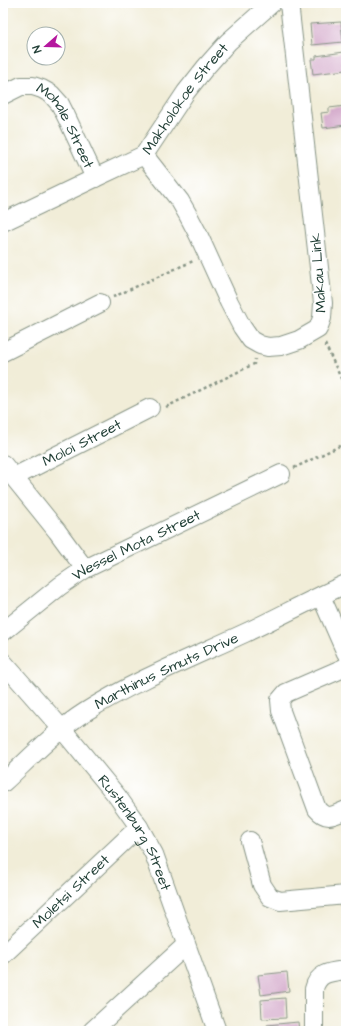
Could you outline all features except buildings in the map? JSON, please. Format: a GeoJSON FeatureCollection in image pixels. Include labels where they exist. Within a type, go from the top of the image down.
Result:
{"type":"FeatureCollection","features":[{"type":"Feature","properties":{"kind":"street","name":"Makholokoe Street"},"geometry":{"type":"LineString","coordinates":[[3,222],[144,155],[186,92],[205,68],[228,42],[272,3]]}},
{"type":"Feature","properties":{"kind":"street","name":"Makau Link"},"geometry":{"type":"LineString","coordinates":[[260,345],[268,348],[281,346],[299,340],[318,329],[322,318],[323,303],[289,3]]}},
{"type":"Feature","properties":{"kind":"street","name":"Mohale Street"},"geometry":{"type":"LineString","coordinates":[[3,95],[21,86],[33,86],[51,94],[60,104],[68,118],[95,178]]}},
{"type":"Feature","properties":{"kind":"street"},"geometry":{"type":"LineString","coordinates":[[144,155],[180,201],[208,254],[242,328],[251,340],[260,345]]}},
{"type":"Feature","properties":{"kind":"street"},"geometry":{"type":"LineString","coordinates":[[3,352],[100,303]]}},
{"type":"Feature","properties":{"kind":"street","name":"Moloi Street"},"geometry":{"type":"LineString","coordinates":[[9,471],[150,408]]}},
{"type":"Feature","properties":{"kind":"street"},"geometry":{"type":"LineString","coordinates":[[9,471],[85,569]]}},
{"type":"Feature","properties":{"kind":"street","name":"Wessel Mota Street"},"geometry":{"type":"LineString","coordinates":[[3,632],[60,586],[85,569],[281,474]]}},
{"type":"Feature","properties":{"kind":"street","name":"Marthinus Smuts Drive"},"geometry":{"type":"LineString","coordinates":[[3,783],[62,729],[85,712],[147,678],[346,584]]}},
{"type":"Feature","properties":{"kind":"street"},"geometry":{"type":"LineString","coordinates":[[320,596],[346,652]]}},
{"type":"Feature","properties":{"kind":"street","name":"Rustenburg Street"},"geometry":{"type":"LineString","coordinates":[[3,662],[62,729],[117,796],[139,827],[154,854],[217,1031]]}},
{"type":"Feature","properties":{"kind":"street"},"geometry":{"type":"LineString","coordinates":[[346,667],[286,693],[280,700],[281,711],[317,809],[322,815],[330,817],[346,810]]}},
{"type":"Feature","properties":{"kind":"street","name":"Moletsi Street"},"geometry":{"type":"LineString","coordinates":[[3,955],[139,827]]}},
{"type":"Feature","properties":{"kind":"street"},"geometry":{"type":"LineString","coordinates":[[250,841],[262,885],[270,897],[280,901],[346,895]]}},
{"type":"Feature","properties":{"kind":"street"},"geometry":{"type":"LineString","coordinates":[[92,1031],[186,945]]}},
{"type":"Feature","properties":{"kind":"street"},"geometry":{"type":"LineString","coordinates":[[314,1031],[315,982],[319,978],[338,971]]}},
{"type":"Feature","properties":{"kind":"path"},"geometry":{"type":"LineString","coordinates":[[100,303],[208,254]]}},
{"type":"Feature","properties":{"kind":"path"},"geometry":{"type":"LineString","coordinates":[[318,329],[346,389]]}},
{"type":"Feature","properties":{"kind":"path"},"geometry":{"type":"LineString","coordinates":[[150,408],[167,407],[254,364],[260,345]]}},
{"type":"Feature","properties":{"kind":"path"},"geometry":{"type":"LineString","coordinates":[[281,474],[346,443]]}}]}
